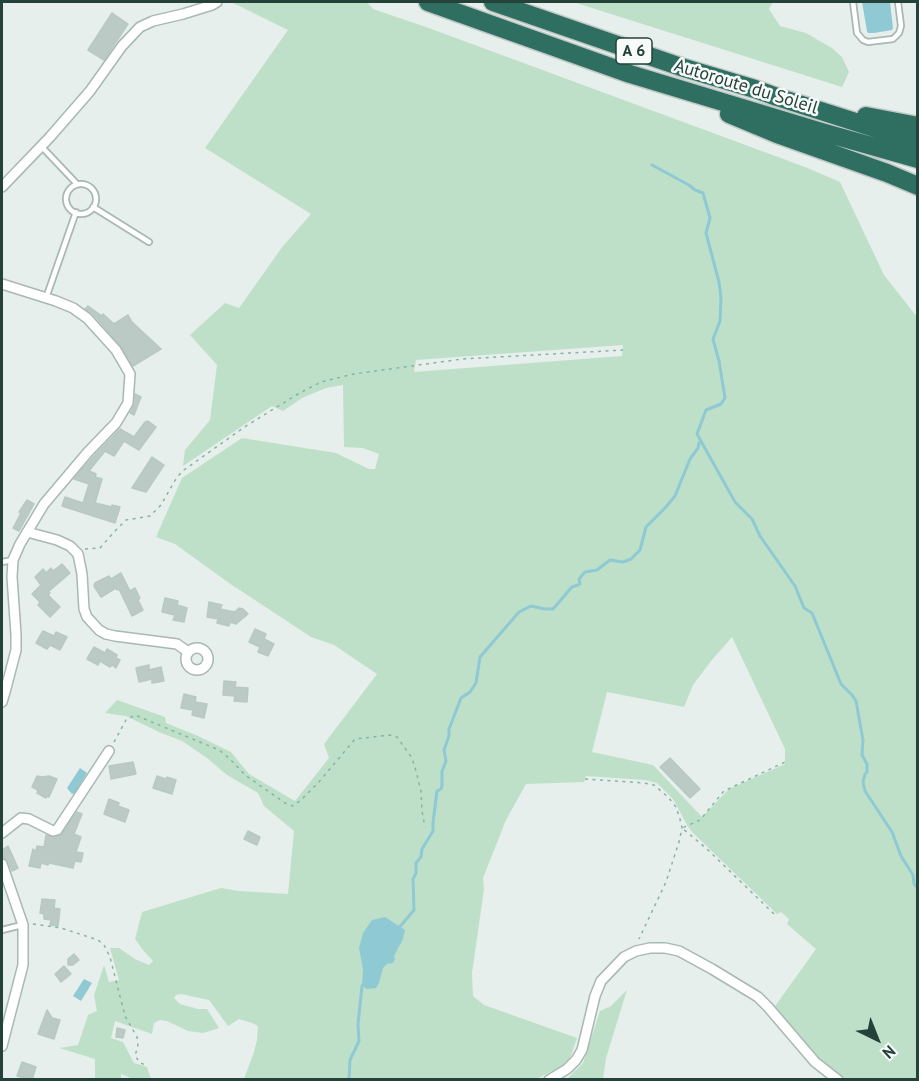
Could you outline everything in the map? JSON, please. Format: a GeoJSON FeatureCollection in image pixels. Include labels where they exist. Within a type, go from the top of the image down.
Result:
{"type":"FeatureCollection","features":[{"type":"Feature","properties":{"kind":"highway","name":"Autoroute du Soleil"},"geometry":{"type":"LineString","coordinates":[[428,2],[630,74],[918,159]]}},
{"type":"Feature","properties":{"kind":"highway","name":"Autoroute du Soleil"},"geometry":{"type":"LineString","coordinates":[[493,2],[670,63],[918,142]]}},
{"type":"Feature","properties":{"kind":"highway"},"geometry":{"type":"LineString","coordinates":[[630,74],[777,134],[918,186]]}},
{"type":"Feature","properties":{"kind":"highway"},"geometry":{"type":"LineString","coordinates":[[777,98],[918,126]]}},
{"type":"Feature","properties":{"kind":"street"},"geometry":{"type":"LineString","coordinates":[[2,187],[90,91],[122,46],[140,27],[217,2]]}},
{"type":"Feature","properties":{"kind":"street"},"geometry":{"type":"LineString","coordinates":[[2,284],[73,308],[87,318],[116,350],[130,374],[128,403],[116,423],[44,504],[7,561],[12,577],[16,650],[2,702]]}},
{"type":"Feature","properties":{"kind":"street"},"geometry":{"type":"LineString","coordinates":[[27,532],[57,540],[70,546],[78,555],[82,574],[84,609],[87,617],[99,630],[115,636],[177,644],[188,652]]}},
{"type":"Feature","properties":{"kind":"street"},"geometry":{"type":"LineString","coordinates":[[2,833],[21,818],[30,819],[53,831],[57,830],[109,751]]}},
{"type":"Feature","properties":{"kind":"street"},"geometry":{"type":"LineString","coordinates":[[2,864],[23,925],[23,965],[2,1046]]}},
{"type":"Feature","properties":{"kind":"street"},"geometry":{"type":"LineString","coordinates":[[549,1080],[567,1069],[582,1050],[595,996],[601,981],[624,957],[650,948],[679,951],[758,997],[815,1062],[838,1080]]}},
{"type":"Feature","properties":{"kind":"lane"},"geometry":{"type":"LineString","coordinates":[[853,2],[858,33],[863,40],[868,42],[893,39],[899,33],[901,27],[898,2]]}},
{"type":"Feature","properties":{"kind":"lane"},"geometry":{"type":"LineString","coordinates":[[40,146],[77,184],[91,188],[96,197],[93,207],[85,213],[75,212],[69,207],[66,198],[70,189],[77,184]]}},
{"type":"Feature","properties":{"kind":"lane"},"geometry":{"type":"LineString","coordinates":[[93,207],[149,242]]}},
{"type":"Feature","properties":{"kind":"lane"},"geometry":{"type":"LineString","coordinates":[[46,298],[75,212]]}},
{"type":"Feature","properties":{"kind":"lane"},"geometry":{"type":"LineString","coordinates":[[2,556],[7,561]]}},
{"type":"Feature","properties":{"kind":"lane"},"geometry":{"type":"LineString","coordinates":[[2,930],[23,925]]}},
{"type":"Feature","properties":{"kind":"path"},"geometry":{"type":"LineString","coordinates":[[75,552],[100,548],[126,520],[150,516],[161,505],[177,477],[184,470],[246,426],[321,382],[354,374],[462,359],[623,350]]}},
{"type":"Feature","properties":{"kind":"path"},"geometry":{"type":"LineString","coordinates":[[109,751],[126,720],[135,715],[219,750],[244,775],[292,806],[318,783],[354,739],[390,735],[397,737],[412,758],[421,791],[425,827]]}},
{"type":"Feature","properties":{"kind":"path"},"geometry":{"type":"LineString","coordinates":[[682,828],[700,820],[724,791],[785,762]]}},
{"type":"Feature","properties":{"kind":"path"},"geometry":{"type":"LineString","coordinates":[[585,779],[654,785],[676,807],[682,828],[679,842],[666,882],[636,945],[636,951]]}},
{"type":"Feature","properties":{"kind":"path"},"geometry":{"type":"LineString","coordinates":[[682,828],[702,844],[774,914]]}},
{"type":"Feature","properties":{"kind":"path"},"geometry":{"type":"LineString","coordinates":[[23,925],[34,924],[61,928],[98,940],[104,945],[110,957],[125,1016],[137,1037],[138,1047],[135,1055],[139,1062],[147,1066]]}},
{"type":"Feature","properties":{"kind":"green space"},"geometry":{"type":"Polygon","coordinates":[[[231,2],[367,2],[373,9],[805,167],[840,182],[884,275],[917,317],[917,1079],[845,1079],[830,1070],[773,1009],[816,949],[787,924],[789,919],[781,912],[777,914],[692,832],[673,799],[657,783],[645,780],[586,776],[584,782],[526,784],[506,820],[483,878],[484,889],[472,973],[473,996],[484,1005],[577,1038],[570,1058],[559,1068],[534,1080],[244,1079],[257,1040],[258,1026],[239,1019],[228,1026],[209,1000],[181,994],[174,998],[180,1004],[207,1009],[219,1028],[203,1033],[188,1031],[160,1020],[154,1023],[152,1034],[115,1021],[111,1038],[123,1042],[134,1063],[147,1067],[151,1079],[133,1079],[121,1074],[121,1079],[95,1079],[95,1059],[59,1048],[78,1045],[88,1015],[97,1011],[94,995],[104,965],[109,982],[119,980],[110,948],[119,948],[149,965],[153,961],[135,939],[142,912],[221,888],[288,894],[294,831],[264,806],[258,793],[227,775],[182,741],[126,716],[105,713],[117,700],[165,717],[166,723],[231,752],[249,774],[295,801],[329,758],[324,744],[377,674],[334,645],[311,637],[175,544],[156,537],[182,478],[242,438],[336,453],[369,469],[375,469],[379,454],[363,448],[344,447],[343,385],[326,388],[302,398],[283,411],[272,406],[183,466],[185,450],[210,420],[217,365],[190,335],[225,303],[239,308],[283,246],[311,214],[205,148],[288,30],[231,2]],[[623,345],[416,360],[414,372],[622,356],[623,345]],[[732,637],[693,685],[684,707],[607,692],[592,752],[653,765],[702,817],[729,789],[785,764],[785,749],[732,637]]]}},
{"type":"Feature","properties":{"kind":"green space"},"geometry":{"type":"Polygon","coordinates":[[[573,2],[773,2],[769,9],[780,26],[806,33],[832,48],[842,57],[849,72],[842,87],[573,2]]]}},
{"type":"Feature","properties":{"kind":"green space"},"geometry":{"type":"Polygon","coordinates":[[[627,990],[606,1058],[603,1079],[567,1079],[583,1063],[600,1011],[611,1006],[627,990]]]}},
{"type":"Feature","properties":{"kind":"water"},"geometry":{"type":"Polygon","coordinates":[[[862,2],[890,2],[892,30],[868,33],[862,2]]]}},
{"type":"Feature","properties":{"kind":"water"},"geometry":{"type":"Polygon","coordinates":[[[80,768],[87,773],[75,793],[72,794],[67,788],[80,768]]]}},
{"type":"Feature","properties":{"kind":"water"},"geometry":{"type":"Polygon","coordinates":[[[385,917],[405,930],[403,939],[393,963],[383,968],[376,988],[367,989],[362,986],[363,969],[359,948],[363,933],[372,920],[385,917]]]}},
{"type":"Feature","properties":{"kind":"water"},"geometry":{"type":"Polygon","coordinates":[[[84,979],[92,983],[81,1001],[73,996],[84,979]]]}},
{"type":"Feature","properties":{"kind":"building"},"geometry":{"type":"Polygon","coordinates":[[[112,13],[128,24],[104,60],[88,50],[112,13]]]}},
{"type":"Feature","properties":{"kind":"building"},"geometry":{"type":"Polygon","coordinates":[[[88,306],[102,316],[103,314],[114,324],[128,315],[132,322],[161,349],[133,366],[121,346],[92,313],[85,309],[88,306]]]}},
{"type":"Feature","properties":{"kind":"building"},"geometry":{"type":"Polygon","coordinates":[[[135,394],[141,397],[134,415],[130,413],[135,404],[135,394]]]}},
{"type":"Feature","properties":{"kind":"building"},"geometry":{"type":"Polygon","coordinates":[[[148,421],[156,427],[139,450],[124,441],[114,456],[105,451],[89,471],[96,474],[95,477],[102,479],[95,503],[120,507],[115,523],[62,506],[65,497],[83,503],[89,484],[74,479],[120,429],[134,437],[148,421]]]}},
{"type":"Feature","properties":{"kind":"building"},"geometry":{"type":"Polygon","coordinates":[[[152,457],[164,465],[146,492],[132,488],[152,457]]]}},
{"type":"Feature","properties":{"kind":"building"},"geometry":{"type":"Polygon","coordinates":[[[27,500],[34,504],[19,531],[13,528],[27,500]]]}},
{"type":"Feature","properties":{"kind":"building"},"geometry":{"type":"Polygon","coordinates":[[[62,564],[70,573],[48,592],[50,593],[48,595],[60,607],[50,617],[38,605],[40,602],[32,594],[41,585],[35,577],[43,569],[46,573],[51,568],[53,571],[62,564]]]}},
{"type":"Feature","properties":{"kind":"building"},"geometry":{"type":"Polygon","coordinates":[[[121,573],[130,591],[135,588],[140,598],[138,600],[143,610],[132,616],[119,589],[116,588],[101,597],[94,586],[95,583],[109,576],[111,579],[121,573]]]}},
{"type":"Feature","properties":{"kind":"building"},"geometry":{"type":"Polygon","coordinates":[[[165,598],[178,601],[177,605],[187,608],[184,622],[173,620],[175,615],[162,612],[165,598]]]}},
{"type":"Feature","properties":{"kind":"building"},"geometry":{"type":"Polygon","coordinates":[[[209,602],[222,605],[220,609],[235,612],[239,608],[248,614],[236,624],[230,622],[229,626],[217,623],[218,619],[207,617],[209,602]]]}},
{"type":"Feature","properties":{"kind":"building"},"geometry":{"type":"Polygon","coordinates":[[[255,629],[266,634],[264,639],[274,644],[268,656],[258,652],[260,647],[249,642],[255,629]]]}},
{"type":"Feature","properties":{"kind":"building"},"geometry":{"type":"Polygon","coordinates":[[[43,631],[54,636],[56,632],[67,637],[60,650],[50,645],[47,649],[36,643],[43,631]]]}},
{"type":"Feature","properties":{"kind":"building"},"geometry":{"type":"Polygon","coordinates":[[[94,647],[105,653],[107,649],[117,655],[116,658],[120,660],[116,668],[100,661],[98,665],[87,659],[94,647]]]}},
{"type":"Feature","properties":{"kind":"building"},"geometry":{"type":"Polygon","coordinates":[[[149,665],[149,670],[161,667],[164,681],[152,683],[152,679],[139,682],[136,668],[149,665]]]}},
{"type":"Feature","properties":{"kind":"building"},"geometry":{"type":"Polygon","coordinates":[[[224,681],[236,682],[235,687],[248,688],[247,702],[234,701],[235,696],[223,695],[224,681]]]}},
{"type":"Feature","properties":{"kind":"building"},"geometry":{"type":"Polygon","coordinates":[[[184,694],[196,697],[195,702],[207,704],[204,718],[192,715],[193,710],[181,708],[184,694]]]}},
{"type":"Feature","properties":{"kind":"building"},"geometry":{"type":"Polygon","coordinates":[[[670,758],[700,789],[690,798],[660,767],[670,758]]]}},
{"type":"Feature","properties":{"kind":"building"},"geometry":{"type":"Polygon","coordinates":[[[133,762],[136,774],[111,779],[109,766],[133,762]]]}},
{"type":"Feature","properties":{"kind":"building"},"geometry":{"type":"Polygon","coordinates":[[[37,776],[57,779],[49,797],[46,798],[37,793],[38,790],[32,787],[37,776]]]}},
{"type":"Feature","properties":{"kind":"building"},"geometry":{"type":"Polygon","coordinates":[[[157,776],[176,780],[172,794],[153,788],[157,776]]]}},
{"type":"Feature","properties":{"kind":"building"},"geometry":{"type":"Polygon","coordinates":[[[109,799],[129,810],[125,822],[104,814],[109,799]]]}},
{"type":"Feature","properties":{"kind":"building"},"geometry":{"type":"Polygon","coordinates":[[[77,812],[82,814],[74,834],[81,837],[76,852],[83,853],[81,862],[75,861],[73,868],[49,863],[48,865],[41,863],[40,868],[29,866],[33,849],[36,851],[37,846],[44,847],[46,835],[54,838],[62,834],[77,812]]]}},
{"type":"Feature","properties":{"kind":"building"},"geometry":{"type":"Polygon","coordinates":[[[248,831],[260,837],[257,845],[244,839],[248,831]]]}},
{"type":"Feature","properties":{"kind":"building"},"geometry":{"type":"Polygon","coordinates":[[[8,846],[18,868],[12,871],[7,859],[2,857],[2,850],[8,846]]]}},
{"type":"Feature","properties":{"kind":"building"},"geometry":{"type":"Polygon","coordinates":[[[42,899],[55,900],[54,908],[60,909],[58,926],[50,925],[51,920],[44,919],[44,914],[40,913],[42,899]]]}},
{"type":"Feature","properties":{"kind":"building"},"geometry":{"type":"Polygon","coordinates":[[[74,954],[79,960],[73,965],[68,965],[68,959],[74,954]]]}},
{"type":"Feature","properties":{"kind":"building"},"geometry":{"type":"Polygon","coordinates":[[[64,966],[71,974],[61,982],[55,974],[64,966]]]}},
{"type":"Feature","properties":{"kind":"building"},"geometry":{"type":"Polygon","coordinates":[[[47,1010],[52,1018],[60,1020],[54,1039],[38,1034],[47,1010]]]}},
{"type":"Feature","properties":{"kind":"building"},"geometry":{"type":"Polygon","coordinates":[[[117,1028],[125,1030],[123,1038],[116,1037],[117,1028]]]}},
{"type":"Feature","properties":{"kind":"building"},"geometry":{"type":"Polygon","coordinates":[[[22,1062],[36,1067],[32,1080],[17,1076],[22,1062]]]}},
{"type":"Feature","properties":{"kind":"waterway"},"geometry":{"type":"LineString","coordinates":[[652,165],[703,193],[710,218],[706,233],[721,298],[720,321],[713,339],[725,398],[721,404],[706,410],[697,434],[735,502],[752,519],[760,536],[795,586],[804,608],[812,613],[841,684],[856,701],[863,740],[862,755],[867,764],[863,782],[865,791],[892,832],[901,856],[918,888]]}},
{"type":"Feature","properties":{"kind":"waterway"},"geometry":{"type":"LineString","coordinates":[[398,929],[414,910],[413,879],[416,873],[416,863],[433,831],[437,791],[442,786],[442,771],[446,761],[444,750],[449,729],[461,698],[470,692],[476,683],[480,657],[519,612],[531,606],[553,609],[572,587],[580,584],[579,579],[585,572],[597,570],[610,560],[623,562],[631,559],[640,550],[646,527],[675,496],[699,443]]}},
{"type":"Feature","properties":{"kind":"waterway"},"geometry":{"type":"LineString","coordinates":[[349,1080],[350,1060],[359,1041],[358,1024],[364,983]]}}]}
